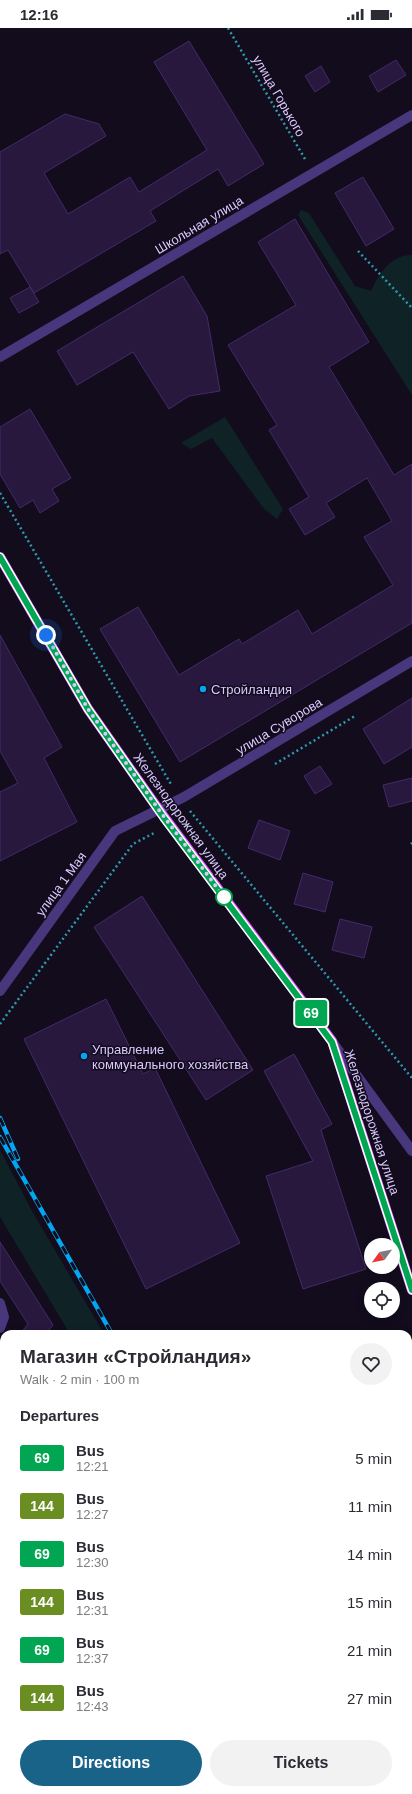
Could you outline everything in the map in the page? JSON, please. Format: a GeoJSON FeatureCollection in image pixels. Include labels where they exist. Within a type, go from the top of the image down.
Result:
{"type":"FeatureCollection","features":[{"type":"Feature","properties":{"kind":"main road","name":"Железнодорожная улица"},"geometry":{"type":"LineString","coordinates":[[0,557],[88,709],[159,810],[332,1042],[412,1290]]}},
{"type":"Feature","properties":{"kind":"street","name":"Школьная улица"},"geometry":{"type":"LineString","coordinates":[[0,357],[412,115]]}},
{"type":"Feature","properties":{"kind":"street","name":"улица Суворова"},"geometry":{"type":"LineString","coordinates":[[159,810],[184,797],[412,661]]}},
{"type":"Feature","properties":{"kind":"street","name":"улица 1 Мая"},"geometry":{"type":"LineString","coordinates":[[0,991],[115,831],[159,810]]}},
{"type":"Feature","properties":{"kind":"street"},"geometry":{"type":"LineString","coordinates":[[332,1042],[412,1151]]}},
{"type":"Feature","properties":{"kind":"street"},"geometry":{"type":"LineString","coordinates":[[0,1304],[4,1317],[0,1328]]}},
{"type":"Feature","properties":{"kind":"path","name":"улица Горького"},"geometry":{"type":"LineString","coordinates":[[228,28],[313,173]]}},
{"type":"Feature","properties":{"kind":"path"},"geometry":{"type":"LineString","coordinates":[[358,251],[412,308]]}},
{"type":"Feature","properties":{"kind":"green space"},"geometry":{"type":"Polygon","coordinates":[[[301,210],[309,213],[355,286],[371,291],[387,266],[398,258],[412,255],[412,395],[298,215],[301,210]]]}},
{"type":"Feature","properties":{"kind":"green space"},"geometry":{"type":"Polygon","coordinates":[[[225,417],[283,509],[277,519],[264,509],[212,438],[191,449],[181,443],[225,417]]]}},
{"type":"Feature","properties":{"kind":"green space"},"geometry":{"type":"Polygon","coordinates":[[[0,1150],[32,1211],[102,1330],[68,1330],[0,1217],[0,1150]]]}},
{"type":"Feature","properties":{"kind":"building"},"geometry":{"type":"Polygon","coordinates":[[[189,41],[264,164],[228,186],[218,169],[150,211],[156,221],[34,293],[8,250],[0,254],[0,152],[65,114],[99,124],[106,136],[44,173],[68,214],[130,177],[139,192],[207,150],[154,62],[189,41]]]}},
{"type":"Feature","properties":{"kind":"building"},"geometry":{"type":"Polygon","coordinates":[[[396,60],[406,75],[378,92],[369,76],[396,60]]]}},
{"type":"Feature","properties":{"kind":"building"},"geometry":{"type":"Polygon","coordinates":[[[321,66],[330,82],[315,92],[305,76],[321,66]]]}},
{"type":"Feature","properties":{"kind":"building"},"geometry":{"type":"Polygon","coordinates":[[[363,177],[394,229],[366,246],[335,193],[363,177]]]}},
{"type":"Feature","properties":{"kind":"building"},"geometry":{"type":"Polygon","coordinates":[[[295,219],[369,342],[329,367],[394,475],[412,464],[412,623],[180,762],[100,629],[138,607],[179,675],[239,639],[242,644],[298,610],[312,634],[393,585],[364,537],[392,521],[367,478],[326,503],[335,517],[305,535],[289,509],[309,497],[269,430],[277,425],[228,345],[296,305],[258,242],[295,219]]]}},
{"type":"Feature","properties":{"kind":"building"},"geometry":{"type":"Polygon","coordinates":[[[183,276],[207,316],[220,391],[189,396],[169,409],[133,352],[77,385],[57,351],[183,276]]]}},
{"type":"Feature","properties":{"kind":"building"},"geometry":{"type":"Polygon","coordinates":[[[30,287],[39,302],[19,313],[10,298],[30,287]]]}},
{"type":"Feature","properties":{"kind":"building"},"geometry":{"type":"Polygon","coordinates":[[[30,409],[71,478],[52,489],[59,501],[40,513],[33,500],[20,508],[0,474],[0,427],[30,409]]]}},
{"type":"Feature","properties":{"kind":"building"},"geometry":{"type":"Polygon","coordinates":[[[0,635],[62,747],[44,758],[77,822],[0,861],[0,792],[18,783],[0,751],[0,635]]]}},
{"type":"Feature","properties":{"kind":"building"},"geometry":{"type":"Polygon","coordinates":[[[412,698],[412,747],[384,764],[363,729],[412,698]]]}},
{"type":"Feature","properties":{"kind":"building"},"geometry":{"type":"Polygon","coordinates":[[[320,766],[332,784],[315,794],[304,776],[320,766]]]}},
{"type":"Feature","properties":{"kind":"building"},"geometry":{"type":"Polygon","coordinates":[[[412,778],[412,801],[389,807],[383,785],[412,778]]]}},
{"type":"Feature","properties":{"kind":"building"},"geometry":{"type":"Polygon","coordinates":[[[259,820],[290,831],[280,860],[248,848],[259,820]]]}},
{"type":"Feature","properties":{"kind":"building"},"geometry":{"type":"Polygon","coordinates":[[[303,873],[333,882],[325,912],[294,904],[303,873]]]}},
{"type":"Feature","properties":{"kind":"building"},"geometry":{"type":"Polygon","coordinates":[[[142,896],[253,1070],[206,1100],[94,927],[142,896]]]}},
{"type":"Feature","properties":{"kind":"building"},"geometry":{"type":"Polygon","coordinates":[[[340,919],[372,927],[364,958],[332,950],[340,919]]]}},
{"type":"Feature","properties":{"kind":"building"},"geometry":{"type":"Polygon","coordinates":[[[106,999],[143,1074],[155,1068],[240,1243],[146,1289],[24,1039],[106,999]]]}},
{"type":"Feature","properties":{"kind":"building"},"geometry":{"type":"Polygon","coordinates":[[[294,1054],[332,1124],[321,1130],[364,1263],[364,1270],[303,1289],[266,1176],[313,1161],[264,1071],[294,1054]]]}},
{"type":"Feature","properties":{"kind":"building"},"geometry":{"type":"Polygon","coordinates":[[[0,1242],[53,1325],[49,1330],[23,1330],[28,1324],[0,1281],[0,1242]]]}},
{"type":"Feature","properties":{"kind":"railway"},"geometry":{"type":"LineString","coordinates":[[0,1118],[18,1159]]}},
{"type":"Feature","properties":{"kind":"railway"},"geometry":{"type":"LineString","coordinates":[[0,1137],[110,1330]]}},
{"type":"Feature","properties":{"kind":"bus line","name":"69"},"geometry":{"type":"LineString","coordinates":[[0,557],[88,709],[164,818],[332,1042],[412,1290]]}},
{"type":"Feature","properties":{"kind":"place","name":"Стройландия"},"geometry":{"type":"Point","coordinates":[203,689]}},
{"type":"Feature","properties":{"kind":"place","name":"Управление коммунального хозяйства"},"geometry":{"type":"Point","coordinates":[84,1056]}},
{"type":"Feature","properties":{"kind":"route"},"geometry":{"type":"LineString","coordinates":[[46,635],[88,709],[159,810],[227,901],[224,897]]}}]}
